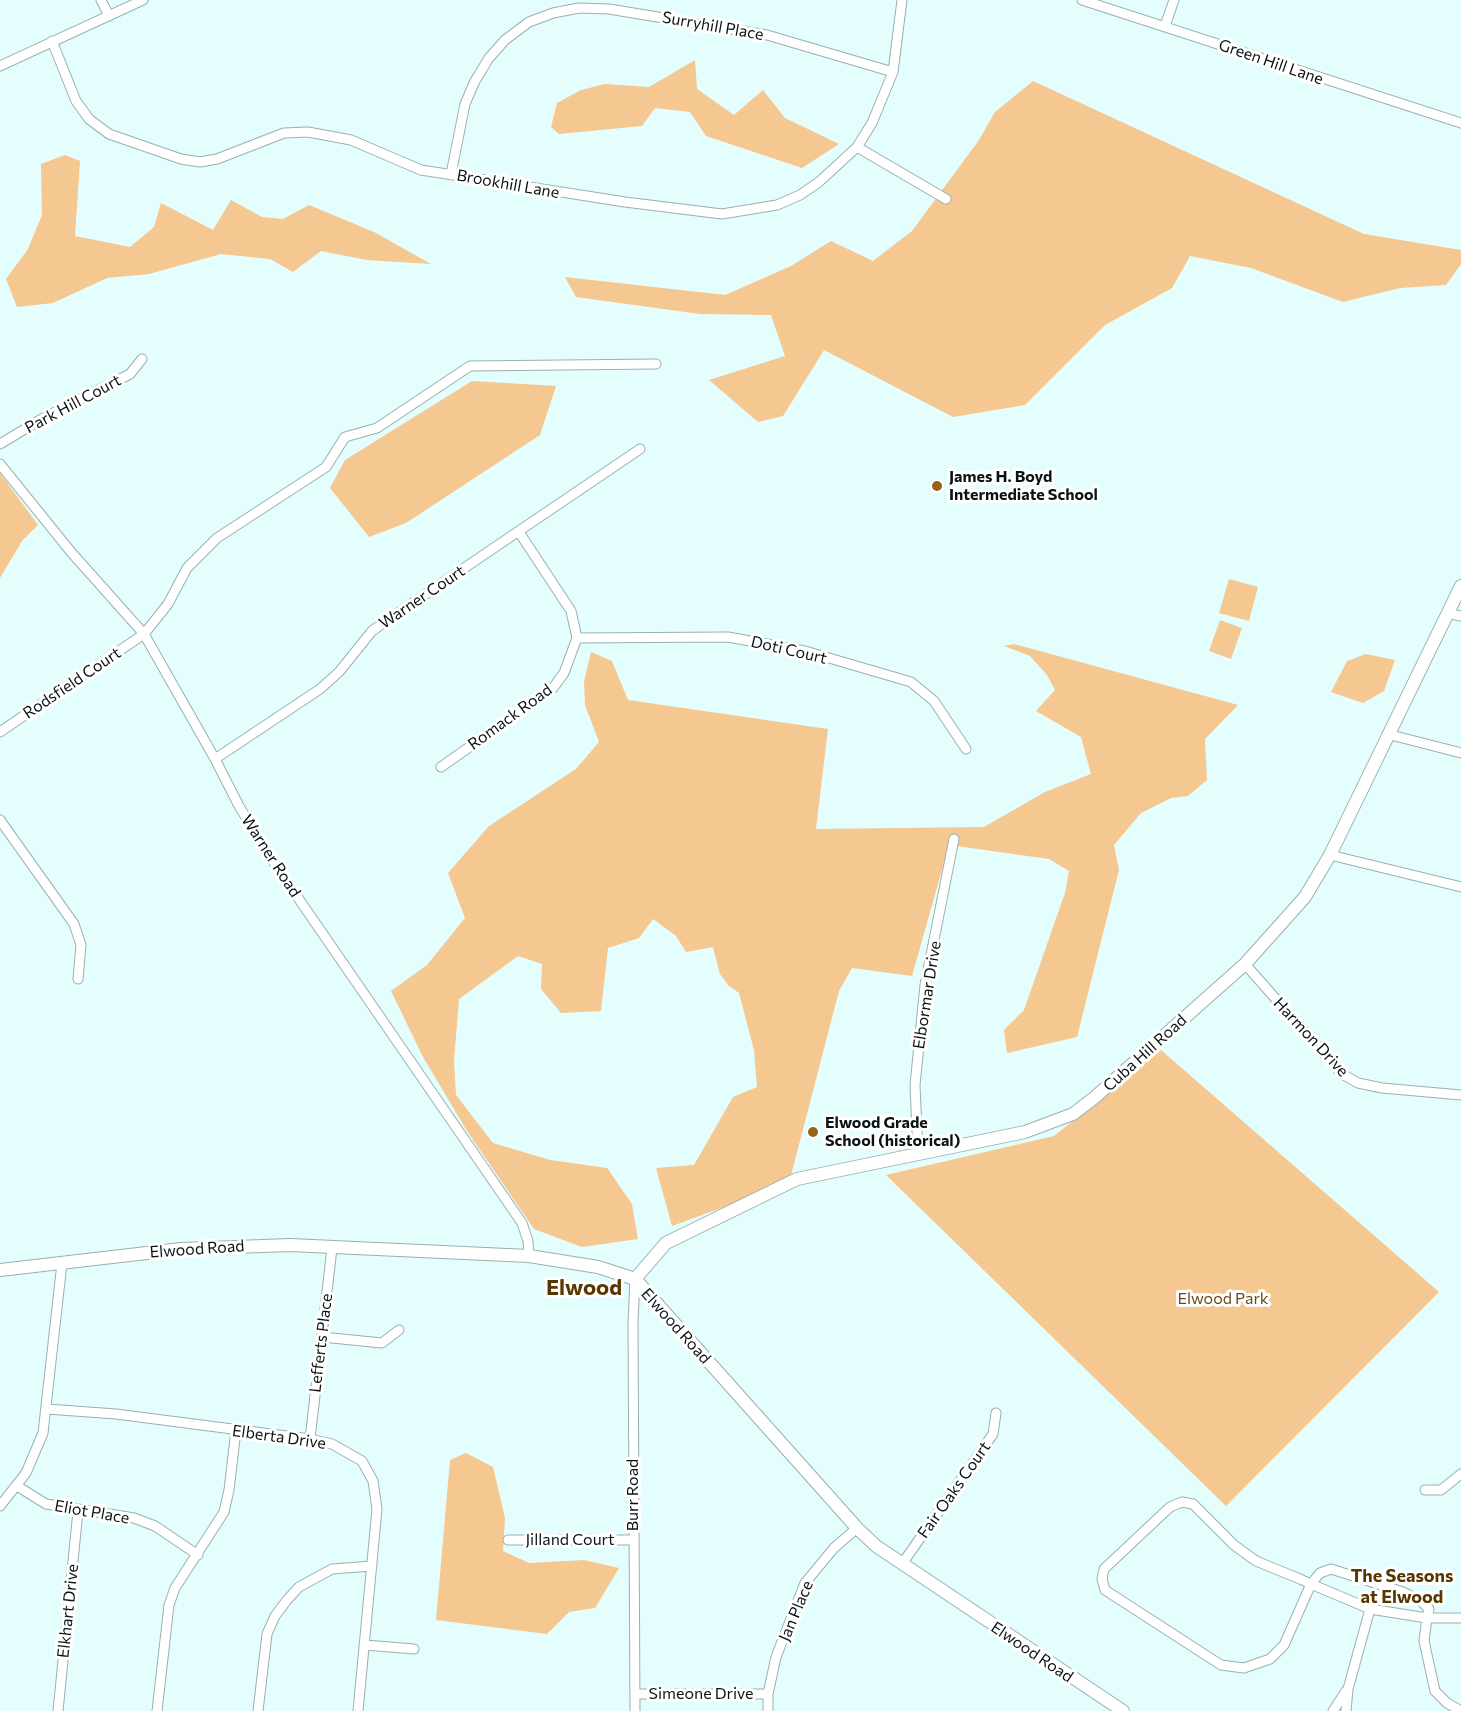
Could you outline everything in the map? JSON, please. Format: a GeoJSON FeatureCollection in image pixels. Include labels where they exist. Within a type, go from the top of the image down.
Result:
{"type":"FeatureCollection","features":[{"type":"Feature","properties":{"kind":"main road","name":"Cuba Hill Road"},"geometry":{"type":"LineString","coordinates":[[635,1279],[666,1243],[797,1179],[1025,1132],[1073,1113],[1094,1098],[1245,964],[1305,897],[1330,855],[1461,586]]}},
{"type":"Feature","properties":{"kind":"main road","name":"Elwood Road"},"geometry":{"type":"LineString","coordinates":[[0,1270],[241,1245],[529,1256],[598,1267],[635,1279],[857,1528],[902,1564],[1123,1711]]}},
{"type":"Feature","properties":{"kind":"street"},"geometry":{"type":"LineString","coordinates":[[101,0],[109,16]]}},
{"type":"Feature","properties":{"kind":"street"},"geometry":{"type":"LineString","coordinates":[[0,66],[143,0]]}},
{"type":"Feature","properties":{"kind":"street","name":"Brookhill Lane"},"geometry":{"type":"LineString","coordinates":[[52,41],[76,101],[89,119],[109,134],[181,159],[200,162],[217,159],[284,134],[308,132],[351,140],[422,170],[613,201],[722,214],[777,205],[800,195],[819,182],[857,147],[872,123],[893,72],[903,0]]}},
{"type":"Feature","properties":{"kind":"street","name":"Green Hill Lane"},"geometry":{"type":"LineString","coordinates":[[1082,0],[1461,123]]}},
{"type":"Feature","properties":{"kind":"street"},"geometry":{"type":"LineString","coordinates":[[1165,26],[1174,0]]}},
{"type":"Feature","properties":{"kind":"street","name":"Surryhill Place"},"geometry":{"type":"LineString","coordinates":[[451,174],[465,104],[489,58],[505,40],[529,22],[553,13],[579,8],[609,9],[767,34],[893,72]]}},
{"type":"Feature","properties":{"kind":"street"},"geometry":{"type":"LineString","coordinates":[[857,147],[946,199]]}},
{"type":"Feature","properties":{"kind":"street","name":"Park Hill Court"},"geometry":{"type":"LineString","coordinates":[[0,444],[40,420],[130,374],[142,359]]}},
{"type":"Feature","properties":{"kind":"street","name":"Rodsfield Court"},"geometry":{"type":"LineString","coordinates":[[0,732],[144,634],[168,604],[187,568],[217,538],[326,467],[345,437],[377,428],[470,366],[656,363]]}},
{"type":"Feature","properties":{"kind":"street","name":"Warner Court"},"geometry":{"type":"LineString","coordinates":[[215,759],[321,689],[339,672],[372,631],[640,449]]}},
{"type":"Feature","properties":{"kind":"street","name":"Warner Road"},"geometry":{"type":"LineString","coordinates":[[0,464],[71,552],[144,634],[239,806],[272,860],[522,1223],[528,1240],[529,1256]]}},
{"type":"Feature","properties":{"kind":"street"},"geometry":{"type":"LineString","coordinates":[[519,532],[571,611],[577,638]]}},
{"type":"Feature","properties":{"kind":"street"},"geometry":{"type":"LineString","coordinates":[[1447,613],[1461,616]]}},
{"type":"Feature","properties":{"kind":"street","name":"Doti Court"},"geometry":{"type":"LineString","coordinates":[[577,638],[728,637],[816,654],[911,682],[934,701],[966,749]]}},
{"type":"Feature","properties":{"kind":"street","name":"Romack Road"},"geometry":{"type":"LineString","coordinates":[[441,767],[553,688],[564,673],[577,638]]}},
{"type":"Feature","properties":{"kind":"street"},"geometry":{"type":"LineString","coordinates":[[1387,734],[1461,753]]}},
{"type":"Feature","properties":{"kind":"street"},"geometry":{"type":"LineString","coordinates":[[0,820],[74,924],[81,945],[78,979]]}},
{"type":"Feature","properties":{"kind":"street","name":"Elbormar Drive"},"geometry":{"type":"LineString","coordinates":[[918,1153],[915,1085],[925,985],[954,839]]}},
{"type":"Feature","properties":{"kind":"street"},"geometry":{"type":"LineString","coordinates":[[1330,855],[1461,887]]}},
{"type":"Feature","properties":{"kind":"street","name":"Harmon Drive"},"geometry":{"type":"LineString","coordinates":[[1245,964],[1342,1074],[1358,1083],[1382,1088],[1461,1095]]}},
{"type":"Feature","properties":{"kind":"street","name":"Lefferts Place"},"geometry":{"type":"LineString","coordinates":[[310,1439],[332,1248]]}},
{"type":"Feature","properties":{"kind":"street"},"geometry":{"type":"LineString","coordinates":[[0,1506],[17,1486],[35,1455],[47,1409],[62,1263]]}},
{"type":"Feature","properties":{"kind":"street","name":"Burr Road"},"geometry":{"type":"LineString","coordinates":[[635,1279],[633,1322],[635,1711]]}},
{"type":"Feature","properties":{"kind":"street"},"geometry":{"type":"LineString","coordinates":[[322,1337],[382,1343],[399,1330]]}},
{"type":"Feature","properties":{"kind":"street","name":"Elberta Drive"},"geometry":{"type":"LineString","coordinates":[[47,1409],[116,1414],[310,1439],[332,1444],[350,1452],[362,1461],[374,1481],[377,1509],[358,1711]]}},
{"type":"Feature","properties":{"kind":"street","name":"Fair Oaks Court"},"geometry":{"type":"LineString","coordinates":[[902,1564],[993,1434],[996,1413]]}},
{"type":"Feature","properties":{"kind":"street"},"geometry":{"type":"LineString","coordinates":[[157,1711],[170,1605],[175,1588],[224,1512],[236,1430]]}},
{"type":"Feature","properties":{"kind":"street"},"geometry":{"type":"LineString","coordinates":[[1425,1490],[1441,1490],[1461,1474]]}},
{"type":"Feature","properties":{"kind":"street","name":"Eliot Place"},"geometry":{"type":"LineString","coordinates":[[17,1486],[46,1504],[78,1511],[134,1518],[155,1526],[198,1555]]}},
{"type":"Feature","properties":{"kind":"street"},"geometry":{"type":"LineString","coordinates":[[1461,1618],[1427,1618],[1370,1609],[1311,1584],[1256,1561],[1234,1545],[1192,1504],[1182,1502],[1170,1507],[1119,1553],[1104,1569],[1102,1579],[1105,1590],[1221,1665],[1244,1668],[1270,1659],[1284,1645],[1311,1584],[1320,1573],[1331,1569],[1403,1592],[1421,1601],[1429,1609],[1427,1618],[1424,1641],[1435,1691],[1447,1703],[1461,1711]]}},
{"type":"Feature","properties":{"kind":"street","name":"Elkhart Drive"},"geometry":{"type":"LineString","coordinates":[[58,1711],[78,1511]]}},
{"type":"Feature","properties":{"kind":"street","name":"Jan Place"},"geometry":{"type":"LineString","coordinates":[[768,1711],[768,1694],[777,1657],[805,1583],[834,1548],[857,1528]]}},
{"type":"Feature","properties":{"kind":"street","name":"Jilland Court"},"geometry":{"type":"LineString","coordinates":[[508,1540],[633,1540]]}},
{"type":"Feature","properties":{"kind":"street"},"geometry":{"type":"LineString","coordinates":[[258,1711],[267,1634],[275,1616],[287,1600],[313,1577],[332,1569],[372,1566]]}},
{"type":"Feature","properties":{"kind":"street"},"geometry":{"type":"LineString","coordinates":[[1346,1711],[1348,1689],[1370,1609]]}},
{"type":"Feature","properties":{"kind":"street"},"geometry":{"type":"LineString","coordinates":[[365,1645],[414,1649]]}},
{"type":"Feature","properties":{"kind":"street"},"geometry":{"type":"LineString","coordinates":[[1333,1711],[1348,1689]]}},
{"type":"Feature","properties":{"kind":"street","name":"Simeone Drive"},"geometry":{"type":"LineString","coordinates":[[635,1695],[768,1694]]}},
{"type":"Feature","properties":{"kind":"green space"},"geometry":{"type":"Polygon","coordinates":[[[695,60],[697,89],[734,115],[763,90],[785,118],[839,144],[802,168],[706,136],[690,112],[655,108],[642,126],[559,134],[551,127],[557,103],[581,90],[605,84],[649,87],[695,60]]]}},
{"type":"Feature","properties":{"kind":"green space"},"geometry":{"type":"Polygon","coordinates":[[[1033,81],[1364,234],[1461,250],[1461,264],[1446,285],[1400,288],[1343,302],[1251,268],[1190,256],[1172,288],[1105,325],[1025,405],[953,417],[824,350],[783,416],[758,422],[709,380],[785,356],[771,315],[700,314],[576,297],[565,277],[725,295],[791,266],[831,241],[873,261],[912,231],[979,140],[995,112],[1033,81]]]}},
{"type":"Feature","properties":{"kind":"green space"},"geometry":{"type":"Polygon","coordinates":[[[65,155],[80,161],[75,236],[130,247],[154,227],[161,203],[213,230],[231,200],[262,217],[283,219],[309,205],[374,232],[431,264],[367,260],[321,251],[293,272],[270,259],[221,254],[149,274],[107,278],[53,303],[17,307],[6,279],[28,249],[42,215],[41,164],[65,155]]]}},
{"type":"Feature","properties":{"kind":"green space"},"geometry":{"type":"Polygon","coordinates":[[[472,381],[556,386],[540,435],[406,523],[369,537],[330,488],[345,460],[472,381]]]}},
{"type":"Feature","properties":{"kind":"green space"},"geometry":{"type":"Polygon","coordinates":[[[0,473],[38,525],[22,541],[0,578],[0,473]]]}},
{"type":"Feature","properties":{"kind":"green space"},"geometry":{"type":"Polygon","coordinates":[[[1229,579],[1258,587],[1249,621],[1219,613],[1229,579]]]}},
{"type":"Feature","properties":{"kind":"green space"},"geometry":{"type":"Polygon","coordinates":[[[1220,620],[1242,628],[1231,659],[1209,651],[1220,620]]]}},
{"type":"Feature","properties":{"kind":"green space"},"geometry":{"type":"Polygon","coordinates":[[[1014,644],[1238,705],[1205,739],[1207,780],[1188,796],[1171,798],[1141,813],[1114,845],[1119,870],[1077,1037],[1007,1053],[1004,1030],[1024,1010],[1065,893],[1069,871],[1049,859],[949,845],[912,976],[852,968],[839,991],[789,1183],[672,1226],[656,1168],[694,1165],[733,1097],[757,1087],[754,1050],[739,993],[728,985],[720,974],[713,947],[686,952],[676,936],[653,919],[639,938],[608,948],[601,1011],[561,1013],[541,989],[542,964],[518,956],[459,999],[454,1061],[456,1095],[493,1143],[550,1160],[607,1168],[632,1204],[638,1239],[582,1247],[534,1229],[467,1131],[423,1057],[391,991],[427,965],[465,918],[448,873],[489,826],[576,769],[599,742],[585,705],[584,682],[591,652],[612,661],[628,700],[828,729],[816,829],[984,827],[1045,792],[1091,774],[1081,737],[1036,711],[1055,690],[1047,675],[1030,656],[1004,646],[1014,644]]]}},
{"type":"Feature","properties":{"kind":"green space"},"geometry":{"type":"Polygon","coordinates":[[[1366,654],[1395,660],[1384,691],[1363,703],[1331,692],[1347,661],[1366,654]]]}},
{"type":"Feature","properties":{"kind":"green space","name":"Elwood Park"},"geometry":{"type":"Polygon","coordinates":[[[1161,1050],[1439,1292],[1226,1506],[886,1175],[1054,1136],[1161,1050]]]}},
{"type":"Feature","properties":{"kind":"green space"},"geometry":{"type":"Polygon","coordinates":[[[466,1453],[493,1467],[505,1518],[503,1551],[529,1563],[584,1560],[619,1568],[595,1608],[569,1612],[547,1634],[436,1620],[450,1460],[466,1453]]]}},
{"type":"Feature","properties":{"kind":"place","name":"James H. Boyd Intermediate School"},"geometry":{"type":"Point","coordinates":[937,486]}},
{"type":"Feature","properties":{"kind":"place","name":"Elwood Grade School (historical)"},"geometry":{"type":"Point","coordinates":[813,1132]}},
{"type":"Feature","properties":{"kind":"district","name":"Elwood"},"geometry":{"type":"Point","coordinates":[584,1288]}},
{"type":"Feature","properties":{"kind":"district","name":"The Seasons at Elwood"},"geometry":{"type":"Point","coordinates":[1402,1586]}}]}
